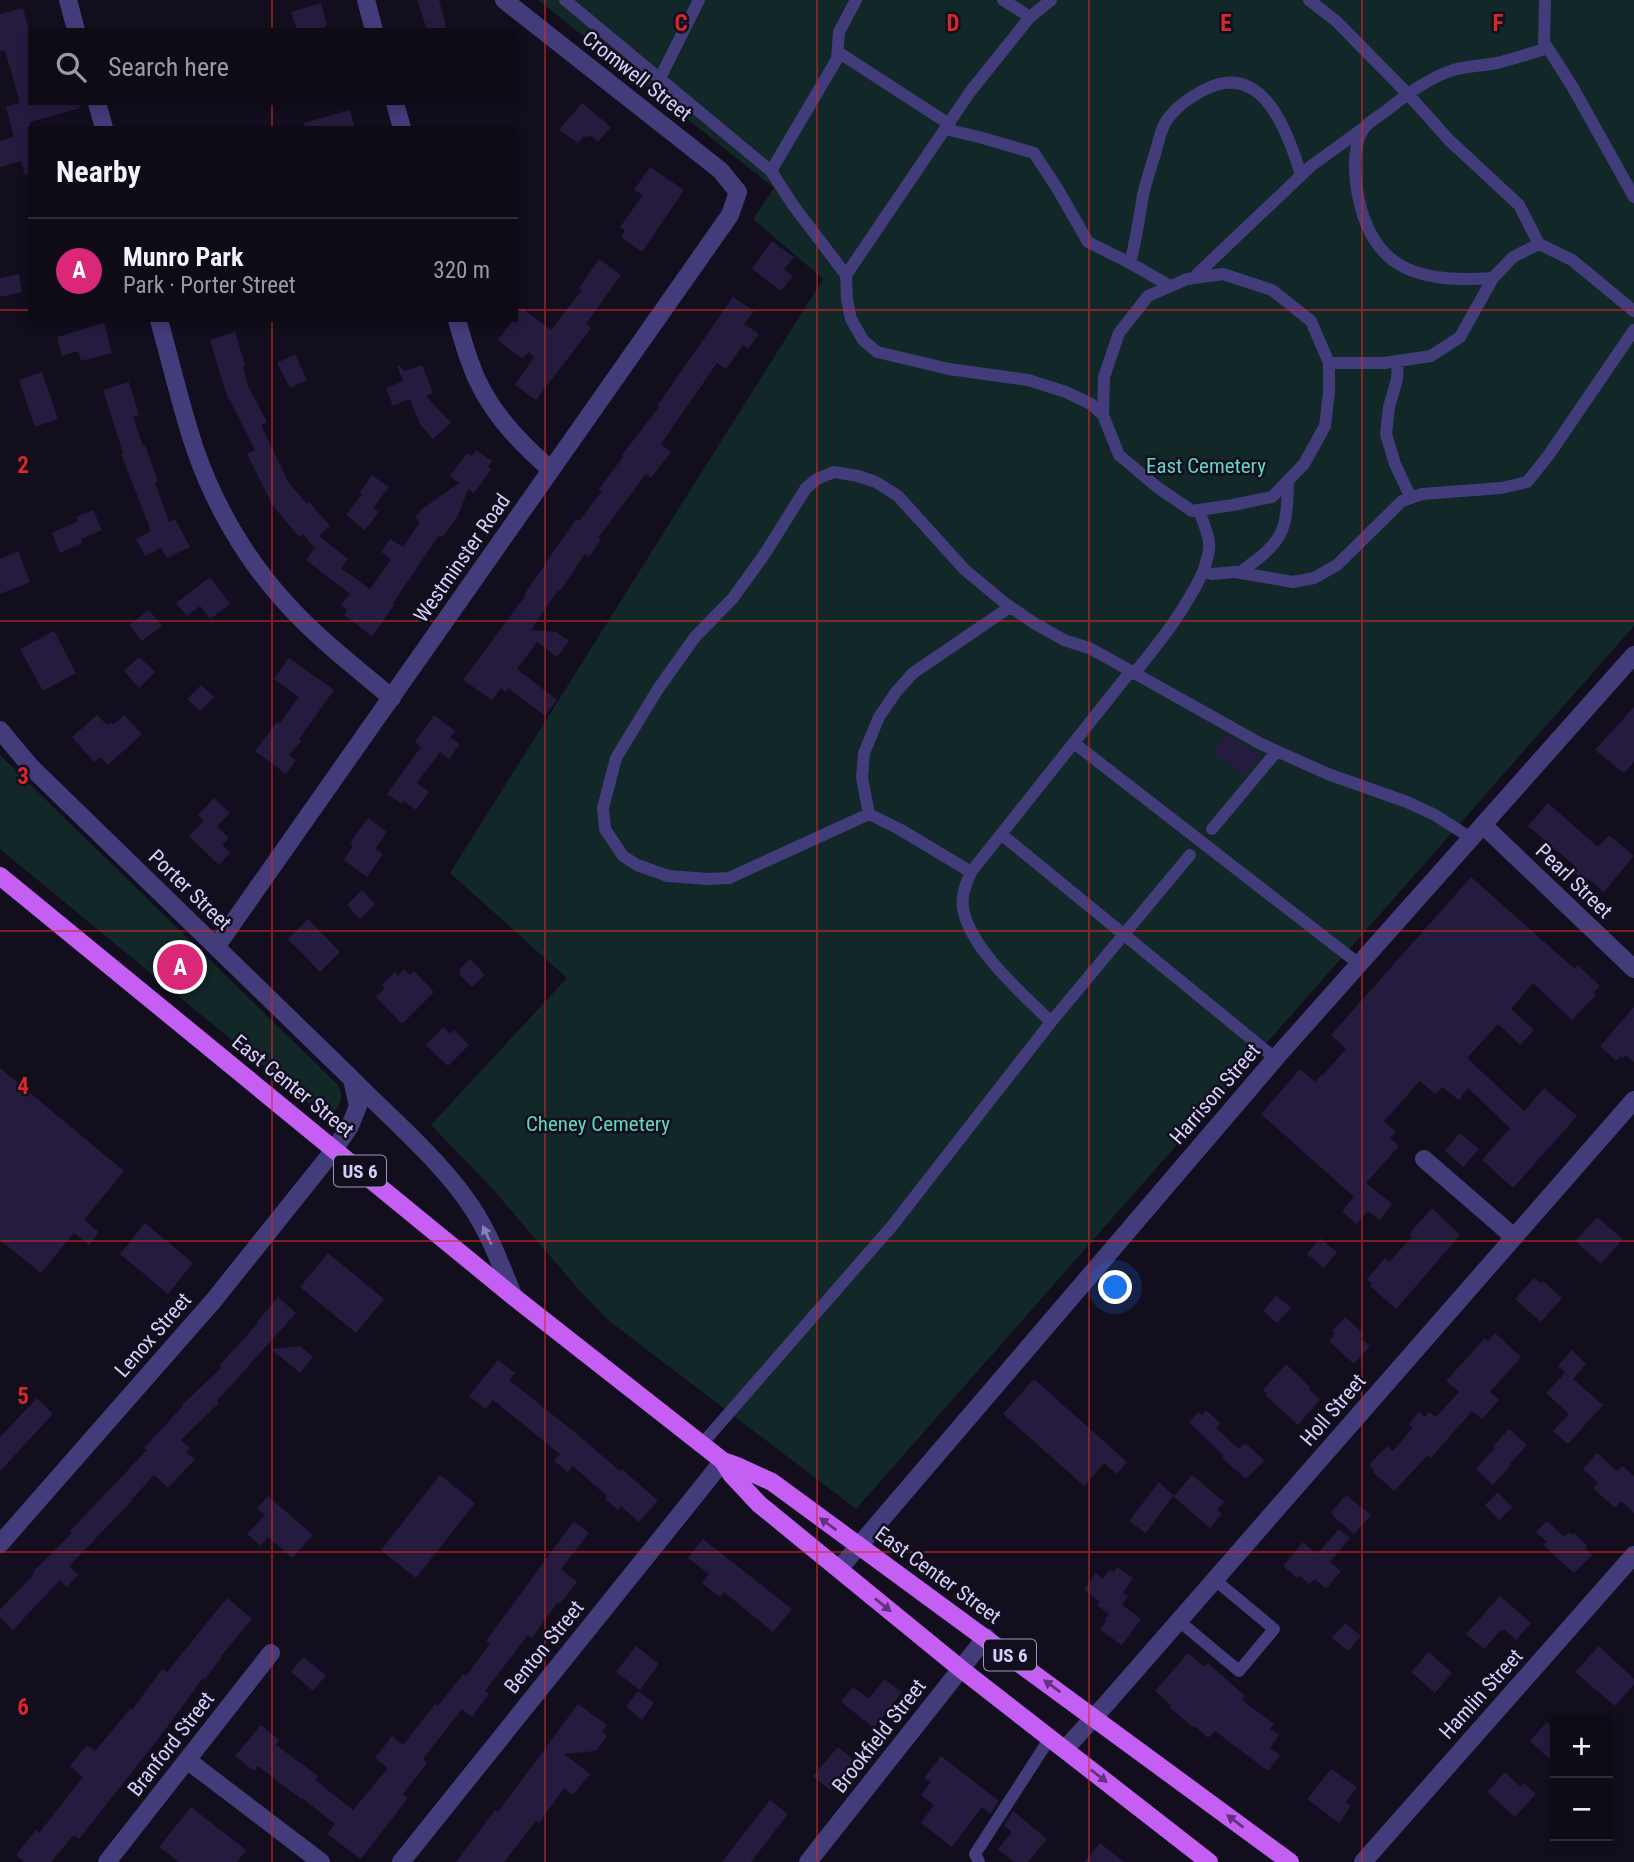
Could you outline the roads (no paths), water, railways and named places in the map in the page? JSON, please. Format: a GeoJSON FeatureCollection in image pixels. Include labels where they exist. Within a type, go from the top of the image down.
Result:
{"type":"FeatureCollection","features":[{"type":"Feature","properties":{"kind":"main road","name":"East Center Street"},"geometry":{"type":"LineString","coordinates":[[0,876],[514,1297],[701,1445],[723,1461],[772,1482],[1290,1862]]}},
{"type":"Feature","properties":{"kind":"main road","name":"East Center Street"},"geometry":{"type":"LineString","coordinates":[[723,1461],[731,1474],[759,1504],[961,1669],[1209,1862]]}},
{"type":"Feature","properties":{"kind":"street"},"geometry":{"type":"LineString","coordinates":[[68,0],[75,28]]}},
{"type":"Feature","properties":{"kind":"street"},"geometry":{"type":"LineString","coordinates":[[366,0],[373,28]]}},
{"type":"Feature","properties":{"kind":"street","name":"Cromwell Street"},"geometry":{"type":"LineString","coordinates":[[504,0],[720,170],[737,192]]}},
{"type":"Feature","properties":{"kind":"street"},"geometry":{"type":"LineString","coordinates":[[98,105],[103,126]]}},
{"type":"Feature","properties":{"kind":"street"},"geometry":{"type":"LineString","coordinates":[[396,105],[401,126]]}},
{"type":"Feature","properties":{"kind":"street","name":"Westminster Road"},"geometry":{"type":"LineString","coordinates":[[216,947],[730,215],[737,192]]}},
{"type":"Feature","properties":{"kind":"street"},"geometry":{"type":"LineString","coordinates":[[160,322],[195,450],[219,505],[250,558],[284,601],[317,634],[391,698]]}},
{"type":"Feature","properties":{"kind":"street"},"geometry":{"type":"LineString","coordinates":[[458,322],[470,364],[493,410],[521,444],[551,470]]}},
{"type":"Feature","properties":{"kind":"street","name":"Harrison Street"},"geometry":{"type":"LineString","coordinates":[[839,1569],[1276,1059],[1634,655]]}},
{"type":"Feature","properties":{"kind":"street","name":"Porter Street"},"geometry":{"type":"LineString","coordinates":[[0,730],[31,767],[446,1173],[484,1227],[514,1297]]}},
{"type":"Feature","properties":{"kind":"street","name":"Pearl Street"},"geometry":{"type":"LineString","coordinates":[[1477,832],[1634,969]]}},
{"type":"Feature","properties":{"kind":"street"},"geometry":{"type":"LineString","coordinates":[[334,1150],[350,1126],[358,1106],[352,1079]]}},
{"type":"Feature","properties":{"kind":"street","name":"Holl Street"},"geometry":{"type":"LineString","coordinates":[[1065,1749],[1634,1100]]}},
{"type":"Feature","properties":{"kind":"street","name":"Lenox Street"},"geometry":{"type":"LineString","coordinates":[[0,1544],[214,1300],[334,1150]]}},
{"type":"Feature","properties":{"kind":"street"},"geometry":{"type":"LineString","coordinates":[[1424,1159],[1514,1237]]}},
{"type":"Feature","properties":{"kind":"street","name":"Benton Street"},"geometry":{"type":"LineString","coordinates":[[401,1862],[723,1461]]}},
{"type":"Feature","properties":{"kind":"street","name":"Hamlin Street"},"geometry":{"type":"LineString","coordinates":[[1363,1862],[1634,1555]]}},
{"type":"Feature","properties":{"kind":"street","name":"Brookfield Street"},"geometry":{"type":"LineString","coordinates":[[808,1862],[985,1637]]}},
{"type":"Feature","properties":{"kind":"street","name":"Branford Street"},"geometry":{"type":"LineString","coordinates":[[107,1862],[271,1653]]}},
{"type":"Feature","properties":{"kind":"street"},"geometry":{"type":"LineString","coordinates":[[187,1760],[321,1862]]}},
{"type":"Feature","properties":{"kind":"lane"},"geometry":{"type":"LineString","coordinates":[[565,0],[771,170],[846,275],[851,319],[863,340],[877,352],[948,369],[1028,380],[1066,392],[1091,404],[1104,415]]}},
{"type":"Feature","properties":{"kind":"lane"},"geometry":{"type":"LineString","coordinates":[[660,78],[699,0]]}},
{"type":"Feature","properties":{"kind":"lane"},"geometry":{"type":"LineString","coordinates":[[771,170],[838,59],[839,32],[856,0]]}},
{"type":"Feature","properties":{"kind":"lane"},"geometry":{"type":"LineString","coordinates":[[1003,0],[1030,17]]}},
{"type":"Feature","properties":{"kind":"lane"},"geometry":{"type":"LineString","coordinates":[[846,275],[970,92],[1030,17],[1051,0]]}},
{"type":"Feature","properties":{"kind":"lane"},"geometry":{"type":"LineString","coordinates":[[1309,0],[1336,20],[1450,140],[1519,205],[1539,244],[1572,260],[1634,311]]}},
{"type":"Feature","properties":{"kind":"lane"},"geometry":{"type":"LineString","coordinates":[[1545,0],[1545,42],[1634,197]]}},
{"type":"Feature","properties":{"kind":"lane"},"geometry":{"type":"LineString","coordinates":[[1193,278],[1301,175],[1407,93],[1451,71],[1496,63],[1548,48]]}},
{"type":"Feature","properties":{"kind":"lane"},"geometry":{"type":"LineString","coordinates":[[838,52],[947,127],[1034,153],[1088,242],[1170,286]]}},
{"type":"Feature","properties":{"kind":"lane"},"geometry":{"type":"LineString","coordinates":[[1130,263],[1144,192],[1165,123],[1192,96],[1216,84],[1236,82],[1256,90],[1272,107],[1285,131],[1301,175]]}},
{"type":"Feature","properties":{"kind":"lane"},"geometry":{"type":"LineString","coordinates":[[1365,127],[1357,144],[1356,178],[1359,201],[1375,243],[1387,257],[1422,275],[1468,280],[1493,278]]}},
{"type":"Feature","properties":{"kind":"lane"},"geometry":{"type":"LineString","coordinates":[[1329,363],[1384,363],[1432,356],[1460,337],[1493,278],[1513,257],[1539,244]]}},
{"type":"Feature","properties":{"kind":"lane"},"geometry":{"type":"LineString","coordinates":[[1223,274],[1272,290],[1311,321],[1329,363],[1329,392],[1325,426],[1304,464],[1272,497],[1192,511],[1157,487],[1119,455],[1104,415],[1104,377],[1119,333],[1148,296],[1193,278],[1223,274]]}},
{"type":"Feature","properties":{"kind":"lane"},"geometry":{"type":"LineString","coordinates":[[1203,572],[1240,573],[1293,582],[1314,578],[1337,565],[1402,501],[1422,494],[1502,488],[1527,482],[1548,456],[1634,330]]}},
{"type":"Feature","properties":{"kind":"lane"},"geometry":{"type":"LineString","coordinates":[[1398,361],[1386,434],[1395,464],[1411,498]]}},
{"type":"Feature","properties":{"kind":"lane"},"geometry":{"type":"LineString","coordinates":[[869,814],[729,878],[667,876],[638,865],[623,856],[605,829],[603,808],[616,758],[658,689],[695,637],[733,598],[806,488],[817,479],[834,472],[876,482],[898,496],[965,570],[1010,607],[1064,640],[1088,649],[1261,744],[1328,774],[1408,802],[1477,832]]}},
{"type":"Feature","properties":{"kind":"lane"},"geometry":{"type":"LineString","coordinates":[[1240,573],[1279,538],[1285,523],[1287,481]]}},
{"type":"Feature","properties":{"kind":"lane"},"geometry":{"type":"LineString","coordinates":[[1051,1022],[984,952],[968,926],[963,906],[964,887],[971,872],[1189,601],[1210,554],[1210,537],[1199,510]]}},
{"type":"Feature","properties":{"kind":"lane"},"geometry":{"type":"LineString","coordinates":[[869,814],[862,778],[864,753],[879,717],[896,692],[913,673],[1010,607]]}},
{"type":"Feature","properties":{"kind":"lane"},"geometry":{"type":"LineString","coordinates":[[1074,743],[1359,964]]}},
{"type":"Feature","properties":{"kind":"lane"},"geometry":{"type":"LineString","coordinates":[[1212,829],[1277,751]]}},
{"type":"Feature","properties":{"kind":"lane"},"geometry":{"type":"LineString","coordinates":[[869,814],[971,872]]}},
{"type":"Feature","properties":{"kind":"lane"},"geometry":{"type":"LineString","coordinates":[[1001,834],[1276,1059]]}},
{"type":"Feature","properties":{"kind":"lane"},"geometry":{"type":"LineString","coordinates":[[701,1445],[892,1226],[1051,1022],[1190,855]]}},
{"type":"Feature","properties":{"kind":"lane"},"geometry":{"type":"LineString","coordinates":[[1179,1621],[1239,1671],[1273,1629],[1215,1580]]}},
{"type":"Feature","properties":{"kind":"lane"},"geometry":{"type":"LineString","coordinates":[[979,1862],[975,1854],[1050,1738]]}},
{"type":"Feature","properties":{"kind":"place","name":"Munro Park"},"geometry":{"type":"Point","coordinates":[180,967]}},
{"type":"Feature","properties":{"kind":"park label","name":"East Cemetery"},"geometry":{"type":"Point","coordinates":[1206,466]}},
{"type":"Feature","properties":{"kind":"park label","name":"Cheney Cemetery"},"geometry":{"type":"Point","coordinates":[598,1124]}}]}
